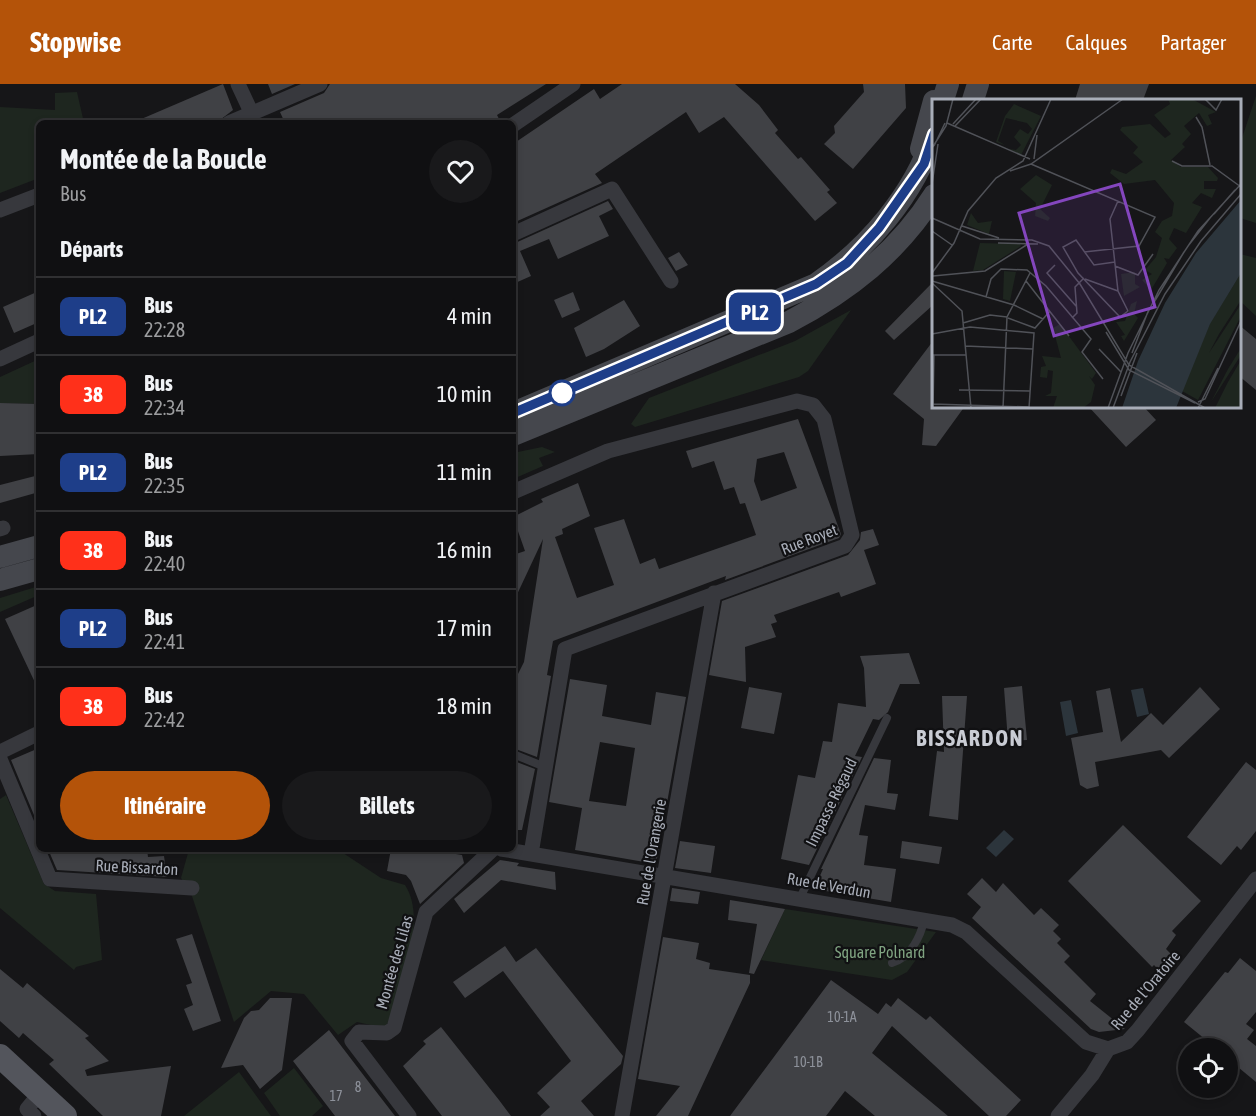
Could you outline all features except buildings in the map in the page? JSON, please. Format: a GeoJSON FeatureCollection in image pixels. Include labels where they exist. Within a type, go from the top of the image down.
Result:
{"type":"FeatureCollection","features":[{"type":"Feature","properties":{"kind":"main road"},"geometry":{"type":"LineString","coordinates":[[934,99],[935,84]]}},
{"type":"Feature","properties":{"kind":"main road"},"geometry":{"type":"LineString","coordinates":[[943,99],[948,84]]}},
{"type":"Feature","properties":{"kind":"main road"},"geometry":{"type":"LineString","coordinates":[[973,99],[978,84]]}},
{"type":"Feature","properties":{"kind":"main road"},"geometry":{"type":"LineString","coordinates":[[903,195],[920,154],[932,109]]}},
{"type":"Feature","properties":{"kind":"main road"},"geometry":{"type":"LineString","coordinates":[[516,412],[816,284],[847,263],[879,228],[924,164],[932,137]]}},
{"type":"Feature","properties":{"kind":"main road"},"geometry":{"type":"LineString","coordinates":[[516,434],[789,322],[821,305],[880,261],[932,196]]}},
{"type":"Feature","properties":{"kind":"main road"},"geometry":{"type":"LineString","coordinates":[[0,557],[36,547]]}},
{"type":"Feature","properties":{"kind":"main road"},"geometry":{"type":"LineString","coordinates":[[0,580],[36,570]]}},
{"type":"Feature","properties":{"kind":"main road"},"geometry":{"type":"LineString","coordinates":[[0,1056],[65,1116]]}},
{"type":"Feature","properties":{"kind":"street"},"geometry":{"type":"LineString","coordinates":[[238,84],[252,114]]}},
{"type":"Feature","properties":{"kind":"street"},"geometry":{"type":"LineString","coordinates":[[237,120],[321,84]]}},
{"type":"Feature","properties":{"kind":"street"},"geometry":{"type":"LineString","coordinates":[[516,123],[573,84]]}},
{"type":"Feature","properties":{"kind":"street"},"geometry":{"type":"LineString","coordinates":[[516,233],[612,189],[671,281]]}},
{"type":"Feature","properties":{"kind":"street"},"geometry":{"type":"LineString","coordinates":[[0,210],[36,196]]}},
{"type":"Feature","properties":{"kind":"street"},"geometry":{"type":"LineString","coordinates":[[0,359],[36,342]]}},
{"type":"Feature","properties":{"kind":"street","name":"Rue Royet"},"geometry":{"type":"LineString","coordinates":[[516,491],[608,451],[797,401],[813,405],[824,419],[852,535],[845,546],[565,649],[531,854]]}},
{"type":"Feature","properties":{"kind":"street","name":"Rue de l'Orangerie"},"geometry":{"type":"LineString","coordinates":[[622,1116],[714,593]]}},
{"type":"Feature","properties":{"kind":"street"},"geometry":{"type":"LineString","coordinates":[[0,752],[36,734]]}},
{"type":"Feature","properties":{"kind":"street"},"geometry":{"type":"LineString","coordinates":[[0,759],[36,841]]}},
{"type":"Feature","properties":{"kind":"street","name":"Rue Bissardon"},"geometry":{"type":"LineString","coordinates":[[40,852],[48,876],[53,880],[192,888]]}},
{"type":"Feature","properties":{"kind":"street","name":"Montée des Lilas"},"geometry":{"type":"LineString","coordinates":[[409,1116],[353,1046],[353,1036],[359,1032],[387,1033],[394,1028],[426,912],[490,852]]}},
{"type":"Feature","properties":{"kind":"street","name":"Rue de Verdun"},"geometry":{"type":"LineString","coordinates":[[516,852],[800,898],[960,928],[1086,1042],[1108,1049]]}},
{"type":"Feature","properties":{"kind":"street","name":"Rue de l'Oratoire"},"geometry":{"type":"LineString","coordinates":[[1058,1116],[1092,1075],[1108,1049],[1118,1047],[1133,1036],[1256,879]]}},
{"type":"Feature","properties":{"kind":"street"},"geometry":{"type":"LineString","coordinates":[[34,1116],[27,1109],[41,1092]]}},
{"type":"Feature","properties":{"kind":"lane","name":"Impasse Régaud"},"geometry":{"type":"LineString","coordinates":[[800,898],[887,718]]}},
{"type":"Feature","properties":{"kind":"lane"},"geometry":{"type":"LineString","coordinates":[[516,755],[545,767]]}},
{"type":"Feature","properties":{"kind":"lane"},"geometry":{"type":"LineString","coordinates":[[892,963],[911,950],[924,920]]}},
{"type":"Feature","properties":{"kind":"green space"},"geometry":{"type":"Polygon","coordinates":[[[77,92],[83,120],[36,120],[36,179],[0,193],[0,107],[55,110],[55,93],[77,92]]]}},
{"type":"Feature","properties":{"kind":"green space"},"geometry":{"type":"Polygon","coordinates":[[[1256,96],[1256,223],[1241,218],[1241,141],[1256,96]]]}},
{"type":"Feature","properties":{"kind":"green space"},"geometry":{"type":"Polygon","coordinates":[[[1241,254],[1256,258],[1256,316],[1241,302],[1241,254]]]}},
{"type":"Feature","properties":{"kind":"green space"},"geometry":{"type":"Polygon","coordinates":[[[851,310],[808,371],[799,377],[635,427],[631,424],[649,398],[795,341],[851,310]]]}},
{"type":"Feature","properties":{"kind":"green space"},"geometry":{"type":"Polygon","coordinates":[[[36,360],[36,404],[0,403],[0,377],[36,360]]]}},
{"type":"Feature","properties":{"kind":"green space"},"geometry":{"type":"Polygon","coordinates":[[[542,447],[555,452],[539,458],[543,466],[516,478],[516,452],[542,447]]]}},
{"type":"Feature","properties":{"kind":"green space"},"geometry":{"type":"Polygon","coordinates":[[[36,587],[36,596],[0,612],[0,598],[36,587]]]}},
{"type":"Feature","properties":{"kind":"green space"},"geometry":{"type":"Polygon","coordinates":[[[6,795],[44,884],[55,891],[96,894],[102,960],[76,967],[74,970],[0,908],[0,799],[6,795]]]}},
{"type":"Feature","properties":{"kind":"green space"},"geometry":{"type":"Polygon","coordinates":[[[342,852],[381,878],[405,885],[411,899],[414,916],[413,933],[390,1020],[384,1028],[357,1022],[338,1035],[304,994],[271,991],[234,1022],[190,890],[181,878],[188,853],[342,852]]]}},
{"type":"Feature","properties":{"kind":"green space","name":"Square Polnard"},"geometry":{"type":"Polygon","coordinates":[[[785,909],[936,932],[907,972],[892,980],[761,960],[785,909]]]}},
{"type":"Feature","properties":{"kind":"green space"},"geometry":{"type":"Polygon","coordinates":[[[294,1068],[323,1106],[312,1116],[280,1116],[264,1093],[294,1068]]]}},
{"type":"Feature","properties":{"kind":"green space"},"geometry":{"type":"Polygon","coordinates":[[[239,1072],[271,1116],[184,1116],[239,1072]]]}},
{"type":"Feature","properties":{"kind":"shaded area"},"geometry":{"type":"Polygon","coordinates":[[[1143,688],[1149,714],[1137,717],[1131,690],[1143,688]]]}},
{"type":"Feature","properties":{"kind":"shaded area"},"geometry":{"type":"Polygon","coordinates":[[[1071,700],[1078,733],[1066,736],[1060,702],[1071,700]]]}},
{"type":"Feature","properties":{"kind":"shaded area"},"geometry":{"type":"Polygon","coordinates":[[[1004,830],[1014,839],[996,857],[986,848],[1004,830]]]}},
{"type":"Feature","properties":{"kind":"bus line","name":"PL2"},"geometry":{"type":"LineString","coordinates":[[516,412],[816,284],[847,263],[879,228],[924,164],[932,140]]}},
{"type":"Feature","properties":{"kind":"district","name":"BISSARDON"},"geometry":{"type":"Point","coordinates":[970,738]}}]}
